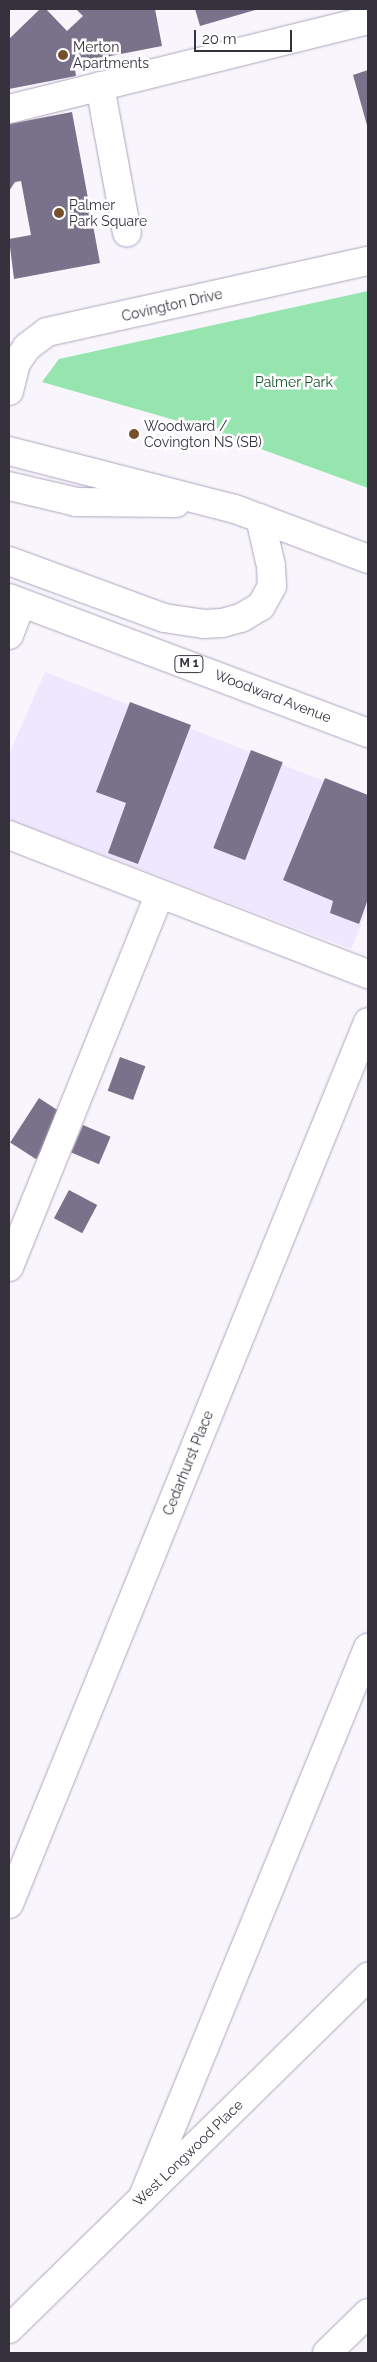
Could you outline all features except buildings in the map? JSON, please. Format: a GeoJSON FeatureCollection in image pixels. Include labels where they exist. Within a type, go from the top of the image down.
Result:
{"type":"FeatureCollection","features":[{"type":"Feature","properties":{"kind":"street"},"geometry":{"type":"LineString","coordinates":[[9,109],[368,20]]}},
{"type":"Feature","properties":{"kind":"street"},"geometry":{"type":"LineString","coordinates":[[100,86],[127,233]]}},
{"type":"Feature","properties":{"kind":"street","name":"Covington Drive"},"geometry":{"type":"LineString","coordinates":[[9,391],[16,363],[27,347],[47,332],[368,261]]}},
{"type":"Feature","properties":{"kind":"street"},"geometry":{"type":"LineString","coordinates":[[9,451],[215,503],[368,558],[368,563]]}},
{"type":"Feature","properties":{"kind":"street"},"geometry":{"type":"LineString","coordinates":[[9,486],[76,502],[215,503]]}},
{"type":"Feature","properties":{"kind":"street"},"geometry":{"type":"LineString","coordinates":[[9,561],[164,618],[204,624],[222,623],[241,618],[261,606],[272,586],[271,566],[260,518]]}},
{"type":"Feature","properties":{"kind":"street"},"geometry":{"type":"LineString","coordinates":[[9,635],[13,601]]}},
{"type":"Feature","properties":{"kind":"street","name":"Woodward Avenue"},"geometry":{"type":"LineString","coordinates":[[13,601],[368,733]]}},
{"type":"Feature","properties":{"kind":"street"},"geometry":{"type":"LineString","coordinates":[[9,835],[368,974]]}},
{"type":"Feature","properties":{"kind":"street"},"geometry":{"type":"LineString","coordinates":[[9,1267],[160,894]]}},
{"type":"Feature","properties":{"kind":"street","name":"Cedarhurst Place"},"geometry":{"type":"LineString","coordinates":[[9,1904],[368,1022]]}},
{"type":"Feature","properties":{"kind":"street"},"geometry":{"type":"LineString","coordinates":[[142,2199],[368,1648]]}},
{"type":"Feature","properties":{"kind":"street","name":"West Longwood Place"},"geometry":{"type":"LineString","coordinates":[[9,2329],[368,1977]]}},
{"type":"Feature","properties":{"kind":"street"},"geometry":{"type":"LineString","coordinates":[[327,2353],[368,2313]]}},
{"type":"Feature","properties":{"kind":"shaded area"},"geometry":{"type":"Polygon","coordinates":[[[45,672],[368,798],[368,908],[351,949],[9,819],[9,754],[45,672]]]}},
{"type":"Feature","properties":{"kind":"green space","name":"Palmer Park"},"geometry":{"type":"Polygon","coordinates":[[[368,291],[368,488],[206,429],[42,382],[59,359],[368,291]]]}},
{"type":"Feature","properties":{"kind":"place","name":"Merton Apartments"},"geometry":{"type":"Point","coordinates":[63,55]}},
{"type":"Feature","properties":{"kind":"place","name":"Palmer Park Square"},"geometry":{"type":"Point","coordinates":[59,213]}},
{"type":"Feature","properties":{"kind":"place","name":"Woodward / Covington NS (SB)"},"geometry":{"type":"Point","coordinates":[134,434]}}]}
